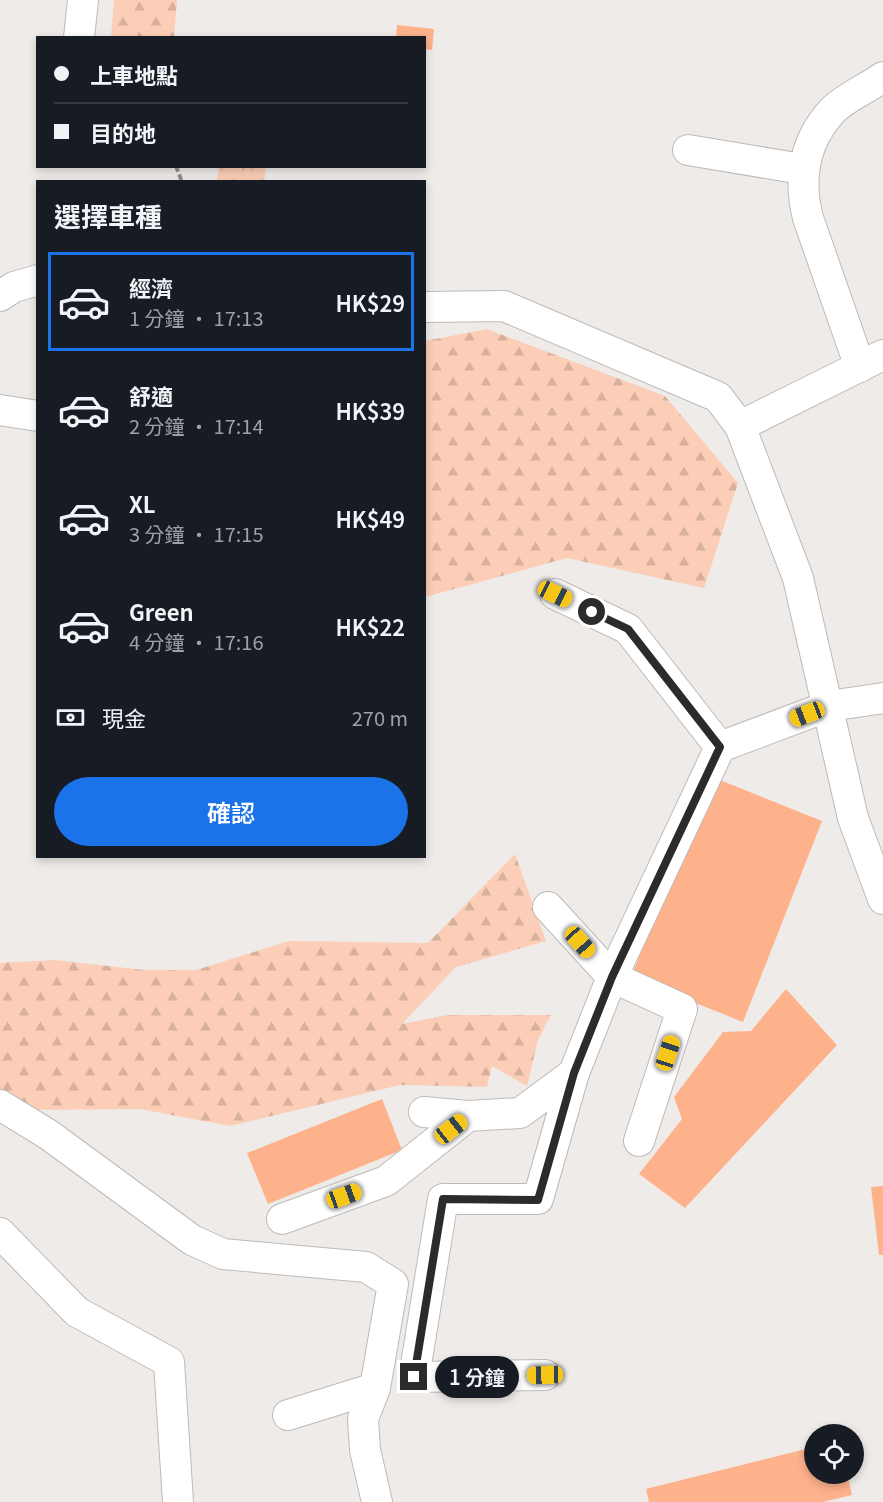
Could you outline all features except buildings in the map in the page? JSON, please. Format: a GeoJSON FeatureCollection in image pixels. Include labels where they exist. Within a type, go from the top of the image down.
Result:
{"type":"FeatureCollection","features":[{"type":"Feature","properties":{"kind":"street"},"geometry":{"type":"LineString","coordinates":[[79,36],[83,0]]}},
{"type":"Feature","properties":{"kind":"street"},"geometry":{"type":"LineString","coordinates":[[740,426],[871,361],[808,218],[802,194],[802,169],[806,155],[834,110],[883,77]]}},
{"type":"Feature","properties":{"kind":"street"},"geometry":{"type":"LineString","coordinates":[[688,150],[802,169]]}},
{"type":"Feature","properties":{"kind":"street"},"geometry":{"type":"LineString","coordinates":[[0,296],[14,287],[36,281]]}},
{"type":"Feature","properties":{"kind":"street"},"geometry":{"type":"LineString","coordinates":[[426,307],[504,306],[718,397],[740,426],[798,578],[853,818],[883,899]]}},
{"type":"Feature","properties":{"kind":"street"},"geometry":{"type":"LineString","coordinates":[[0,410],[36,416]]}},
{"type":"Feature","properties":{"kind":"street"},"geometry":{"type":"LineString","coordinates":[[555,594],[628,629],[720,747]]}},
{"type":"Feature","properties":{"kind":"street"},"geometry":{"type":"LineString","coordinates":[[545,1375],[414,1377],[443,1199],[538,1200],[574,1073],[612,977],[720,747],[829,706],[883,698]]}},
{"type":"Feature","properties":{"kind":"street"},"geometry":{"type":"LineString","coordinates":[[548,907],[612,977],[682,1009],[639,1141]]}},
{"type":"Feature","properties":{"kind":"street"},"geometry":{"type":"LineString","coordinates":[[424,1112],[468,1116],[520,1113],[574,1073]]}},
{"type":"Feature","properties":{"kind":"street"},"geometry":{"type":"LineString","coordinates":[[0,1105],[49,1135],[192,1240],[224,1254],[366,1267],[393,1284],[375,1388],[363,1419],[365,1450],[377,1502]]}},
{"type":"Feature","properties":{"kind":"street"},"geometry":{"type":"LineString","coordinates":[[282,1220],[386,1181],[468,1116]]}},
{"type":"Feature","properties":{"kind":"street"},"geometry":{"type":"LineString","coordinates":[[0,1233],[77,1312],[169,1362],[178,1502]]}},
{"type":"Feature","properties":{"kind":"street"},"geometry":{"type":"LineString","coordinates":[[288,1415],[375,1388]]}},
{"type":"Feature","properties":{"kind":"green space"},"geometry":{"type":"Polygon","coordinates":[[[114,0],[177,0],[174,36],[111,36],[114,0]]]}},
{"type":"Feature","properties":{"kind":"green space"},"geometry":{"type":"Polygon","coordinates":[[[219,168],[266,168],[264,180],[217,180],[219,168]]]}},
{"type":"Feature","properties":{"kind":"green space"},"geometry":{"type":"Polygon","coordinates":[[[487,329],[665,396],[738,483],[704,588],[567,558],[426,597],[426,341],[487,329]]]}},
{"type":"Feature","properties":{"kind":"green space"},"geometry":{"type":"Polygon","coordinates":[[[515,854],[546,941],[456,967],[402,1024],[447,1015],[551,1015],[538,1040],[527,1086],[492,1066],[487,1087],[400,1085],[230,1126],[140,1109],[33,1110],[0,1096],[0,963],[55,960],[144,970],[196,970],[289,941],[428,943],[515,854]]]}},
{"type":"Feature","properties":{"kind":"route"},"geometry":{"type":"LineString","coordinates":[[414,1377],[443,1199],[538,1200],[574,1073],[612,977],[720,747],[628,629],[592,612]]}}]}
